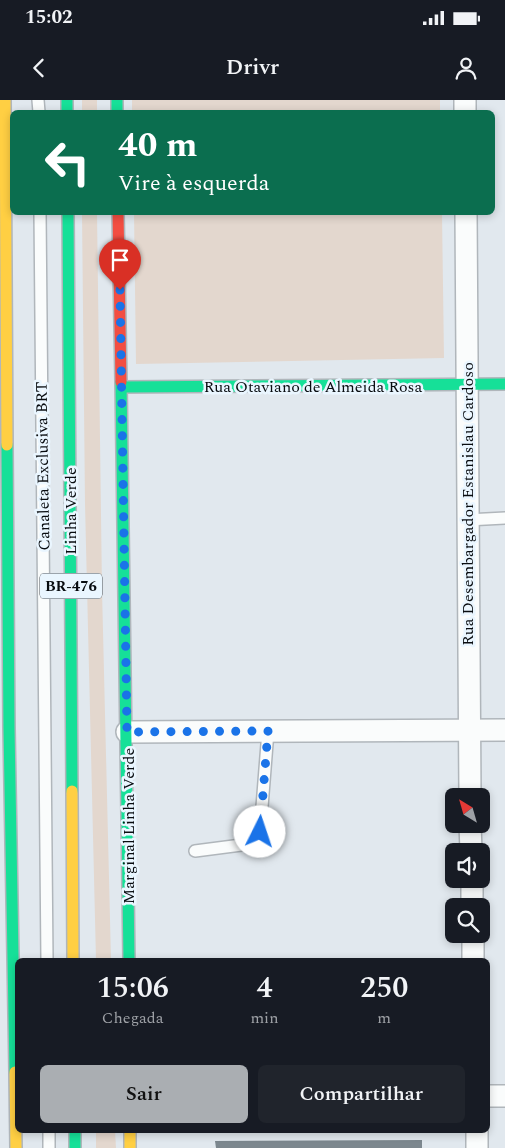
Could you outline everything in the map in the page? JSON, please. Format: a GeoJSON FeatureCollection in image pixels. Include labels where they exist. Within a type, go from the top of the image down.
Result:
{"type":"FeatureCollection","features":[{"type":"Feature","properties":{"kind":"main road"},"geometry":{"type":"LineString","coordinates":[[5,100],[9,728],[15,1088]]}},
{"type":"Feature","properties":{"kind":"main road","name":"Linha Verde"},"geometry":{"type":"LineString","coordinates":[[68,215],[73,958]]}},
{"type":"Feature","properties":{"kind":"main road","name":"Marginal Linha Verde"},"geometry":{"type":"LineString","coordinates":[[118,215],[127,732],[128,958]]}},
{"type":"Feature","properties":{"kind":"main road","name":"Rua Otaviano de Almeida Rosa"},"geometry":{"type":"LineString","coordinates":[[122,387],[505,384]]}},
{"type":"Feature","properties":{"kind":"main road"},"geometry":{"type":"LineString","coordinates":[[16,1133],[16,1148]]}},
{"type":"Feature","properties":{"kind":"main road"},"geometry":{"type":"LineString","coordinates":[[74,1133],[75,1148]]}},
{"type":"Feature","properties":{"kind":"main road"},"geometry":{"type":"LineString","coordinates":[[130,1133],[130,1148]]}},
{"type":"Feature","properties":{"kind":"street","name":"Rua Desembargador Estanislau Cardoso"},"geometry":{"type":"LineString","coordinates":[[466,215],[470,788]]}},
{"type":"Feature","properties":{"kind":"street"},"geometry":{"type":"LineString","coordinates":[[127,732],[505,730]]}},
{"type":"Feature","properties":{"kind":"street"},"geometry":{"type":"LineString","coordinates":[[473,943],[474,958]]}},
{"type":"Feature","properties":{"kind":"street"},"geometry":{"type":"LineString","coordinates":[[490,1096],[505,1096]]}},
{"type":"Feature","properties":{"kind":"street"},"geometry":{"type":"LineString","coordinates":[[477,1133],[477,1148]]}},
{"type":"Feature","properties":{"kind":"lane","name":"Canaleta Exclusiva BRT"},"geometry":{"type":"LineString","coordinates":[[40,215],[47,958]]}},
{"type":"Feature","properties":{"kind":"lane"},"geometry":{"type":"LineString","coordinates":[[468,520],[505,518]]}},
{"type":"Feature","properties":{"kind":"lane"},"geometry":{"type":"LineString","coordinates":[[195,851],[249,844],[256,840],[260,832],[268,731]]}},
{"type":"Feature","properties":{"kind":"lane"},"geometry":{"type":"LineString","coordinates":[[48,1133],[49,1148]]}},
{"type":"Feature","properties":{"kind":"shaded area"},"geometry":{"type":"Polygon","coordinates":[[[82,100],[97,100],[97,110],[82,110],[82,100]]]}},
{"type":"Feature","properties":{"kind":"shaded area"},"geometry":{"type":"Polygon","coordinates":[[[132,100],[440,100],[440,110],[132,110],[132,100]]]}},
{"type":"Feature","properties":{"kind":"shaded area"},"geometry":{"type":"Polygon","coordinates":[[[82,215],[97,215],[102,590],[111,958],[96,958],[85,504],[82,215]]]}},
{"type":"Feature","properties":{"kind":"shaded area"},"geometry":{"type":"Polygon","coordinates":[[[134,215],[442,215],[444,358],[136,364],[134,215]]]}},
{"type":"Feature","properties":{"kind":"shaded area"},"geometry":{"type":"Polygon","coordinates":[[[96,1133],[115,1133],[116,1148],[96,1148],[96,1133]]]}},
{"type":"Feature","properties":{"kind":"building"},"geometry":{"type":"Polygon","coordinates":[[[422,1140],[422,1148],[216,1148],[215,1141],[422,1140]]]}},
{"type":"Feature","properties":{"kind":"traffic: fast"},"geometry":{"type":"LineString","coordinates":[[67,100],[67,110]]}},
{"type":"Feature","properties":{"kind":"traffic: fast"},"geometry":{"type":"LineString","coordinates":[[117,100],[117,110]]}},
{"type":"Feature","properties":{"kind":"traffic: fast"},"geometry":{"type":"LineString","coordinates":[[68,215],[72,791]]}},
{"type":"Feature","properties":{"kind":"traffic: fast"},"geometry":{"type":"LineString","coordinates":[[121,382],[129,958]]}},
{"type":"Feature","properties":{"kind":"traffic: fast"},"geometry":{"type":"LineString","coordinates":[[122,387],[505,384]]}},
{"type":"Feature","properties":{"kind":"traffic: fast"},"geometry":{"type":"LineString","coordinates":[[7,445],[9,728],[15,1072]]}},
{"type":"Feature","properties":{"kind":"traffic: fast"},"geometry":{"type":"LineString","coordinates":[[75,1133],[75,1148]]}},
{"type":"Feature","properties":{"kind":"traffic: slow"},"geometry":{"type":"LineString","coordinates":[[5,100],[7,445]]}},
{"type":"Feature","properties":{"kind":"traffic: slow"},"geometry":{"type":"LineString","coordinates":[[72,791],[73,958]]}},
{"type":"Feature","properties":{"kind":"traffic: slow"},"geometry":{"type":"LineString","coordinates":[[16,1133],[16,1148]]}},
{"type":"Feature","properties":{"kind":"traffic: slow"},"geometry":{"type":"LineString","coordinates":[[130,1133],[130,1148]]}},
{"type":"Feature","properties":{"kind":"traffic: jam"},"geometry":{"type":"LineString","coordinates":[[118,215],[121,382]]}},
{"type":"Feature","properties":{"kind":"route"},"geometry":{"type":"LineString","coordinates":[[120,290],[127,732],[268,731],[260,832]]}}]}
